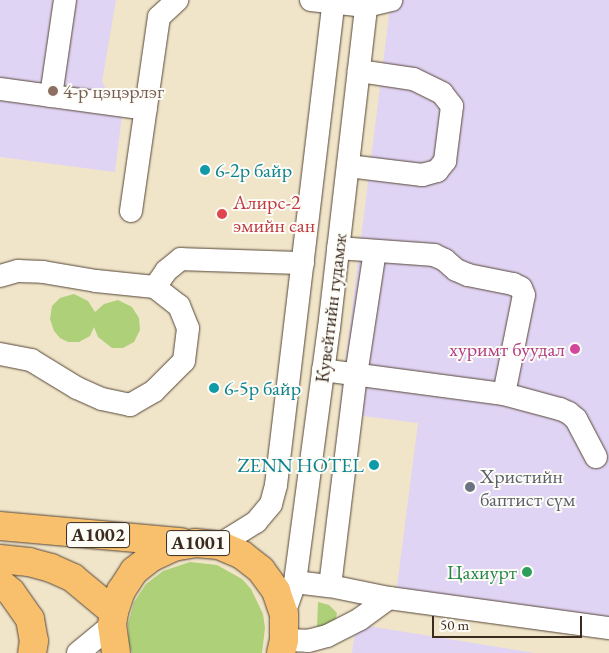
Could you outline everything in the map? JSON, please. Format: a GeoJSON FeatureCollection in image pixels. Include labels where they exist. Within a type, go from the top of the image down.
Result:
{"type":"FeatureCollection","features":[{"type":"Feature","properties":{"kind":"highway","name":"A1002"},"geometry":{"type":"LineString","coordinates":[[0,526],[207,544]]}},
{"type":"Feature","properties":{"kind":"highway","name":"A1001"},"geometry":{"type":"LineString","coordinates":[[116,653],[113,619],[121,591],[134,572],[152,557],[172,547],[207,544],[242,555],[262,570],[276,591],[283,636]]}},
{"type":"Feature","properties":{"kind":"highway","name":"A1002"},"geometry":{"type":"LineString","coordinates":[[0,559],[29,562],[51,568],[73,578],[113,619]]}},
{"type":"Feature","properties":{"kind":"highway"},"geometry":{"type":"LineString","coordinates":[[0,583],[11,592],[30,619],[34,641],[32,653]]}},
{"type":"Feature","properties":{"kind":"street"},"geometry":{"type":"LineString","coordinates":[[51,96],[65,0]]}},
{"type":"Feature","properties":{"kind":"street"},"geometry":{"type":"LineString","coordinates":[[131,211],[159,18],[177,0]]}},
{"type":"Feature","properties":{"kind":"street"},"geometry":{"type":"LineString","coordinates":[[311,0],[366,3],[391,0]]}},
{"type":"Feature","properties":{"kind":"street","name":"Кувейтийн гудамж"},"geometry":{"type":"LineString","coordinates":[[207,544],[256,522],[271,504],[274,492],[334,2]]}},
{"type":"Feature","properties":{"kind":"street","name":"Кувейтийн гудамж"},"geometry":{"type":"LineString","coordinates":[[283,636],[295,582],[324,370],[366,3]]}},
{"type":"Feature","properties":{"kind":"street"},"geometry":{"type":"LineString","coordinates":[[348,166],[422,174],[437,171],[446,161],[452,106],[442,93],[413,79],[359,71]]}},
{"type":"Feature","properties":{"kind":"street"},"geometry":{"type":"LineString","coordinates":[[0,89],[146,110]]}},
{"type":"Feature","properties":{"kind":"street"},"geometry":{"type":"LineString","coordinates":[[338,248],[434,255],[445,260],[456,270],[468,275],[513,284],[521,288],[524,295],[504,394]]}},
{"type":"Feature","properties":{"kind":"street"},"geometry":{"type":"LineString","coordinates":[[330,586],[356,375],[375,251]]}},
{"type":"Feature","properties":{"kind":"street"},"geometry":{"type":"LineString","coordinates":[[155,287],[166,271],[181,259],[302,263]]}},
{"type":"Feature","properties":{"kind":"street"},"geometry":{"type":"LineString","coordinates":[[0,276],[18,271],[43,272],[96,281],[155,287],[179,306],[188,328],[184,361],[154,391],[130,405],[102,399],[77,388],[31,360],[0,354]]}},
{"type":"Feature","properties":{"kind":"street"},"geometry":{"type":"LineString","coordinates":[[324,370],[504,394],[560,409],[576,419],[596,458]]}},
{"type":"Feature","properties":{"kind":"street"},"geometry":{"type":"LineString","coordinates":[[295,582],[330,586],[389,598],[609,628]]}},
{"type":"Feature","properties":{"kind":"street"},"geometry":{"type":"LineString","coordinates":[[283,636],[308,641],[327,636],[360,619],[389,598]]}},
{"type":"Feature","properties":{"kind":"street"},"geometry":{"type":"LineString","coordinates":[[78,653],[113,619]]}},
{"type":"Feature","properties":{"kind":"shaded area","name":"4-р цэцэрлэг"},"geometry":{"type":"Polygon","coordinates":[[[0,0],[116,0],[102,82],[122,115],[115,172],[0,157],[0,0]]]}},
{"type":"Feature","properties":{"kind":"shaded area"},"geometry":{"type":"Polygon","coordinates":[[[391,0],[609,0],[609,621],[396,594],[418,423],[339,413],[391,0]]]}},
{"type":"Feature","properties":{"kind":"shaded area"},"geometry":{"type":"Polygon","coordinates":[[[356,624],[535,653],[352,653],[356,624]]]}},
{"type":"Feature","properties":{"kind":"green space"},"geometry":{"type":"Polygon","coordinates":[[[74,294],[88,301],[95,312],[104,304],[118,300],[132,307],[139,318],[140,330],[134,342],[123,348],[112,348],[98,337],[94,327],[90,336],[79,342],[68,342],[60,338],[54,331],[50,319],[52,306],[60,298],[74,294]]]}},
{"type":"Feature","properties":{"kind":"green space"},"geometry":{"type":"Polygon","coordinates":[[[190,562],[217,565],[242,579],[251,589],[263,614],[265,628],[262,653],[132,653],[129,645],[128,624],[134,602],[146,584],[163,571],[190,562]]]}},
{"type":"Feature","properties":{"kind":"green space"},"geometry":{"type":"Polygon","coordinates":[[[318,602],[329,605],[337,613],[335,622],[317,628],[318,602]]]}},
{"type":"Feature","properties":{"kind":"place","name":"4-р цэцэрлэг"},"geometry":{"type":"Point","coordinates":[53,91]}},
{"type":"Feature","properties":{"kind":"place","name":"6-2р байр"},"geometry":{"type":"Point","coordinates":[205,170]}},
{"type":"Feature","properties":{"kind":"place","name":"Aлирс-2 эмийн сан"},"geometry":{"type":"Point","coordinates":[222,214]}},
{"type":"Feature","properties":{"kind":"place","name":"хуримт буудал"},"geometry":{"type":"Point","coordinates":[575,349]}},
{"type":"Feature","properties":{"kind":"place","name":"6-5р байр"},"geometry":{"type":"Point","coordinates":[214,388]}},
{"type":"Feature","properties":{"kind":"place","name":"ZENN HOTEL"},"geometry":{"type":"Point","coordinates":[374,465]}},
{"type":"Feature","properties":{"kind":"place","name":"Христийн баптист сүм"},"geometry":{"type":"Point","coordinates":[470,487]}},
{"type":"Feature","properties":{"kind":"place","name":"Цахиурт"},"geometry":{"type":"Point","coordinates":[527,572]}}]}
